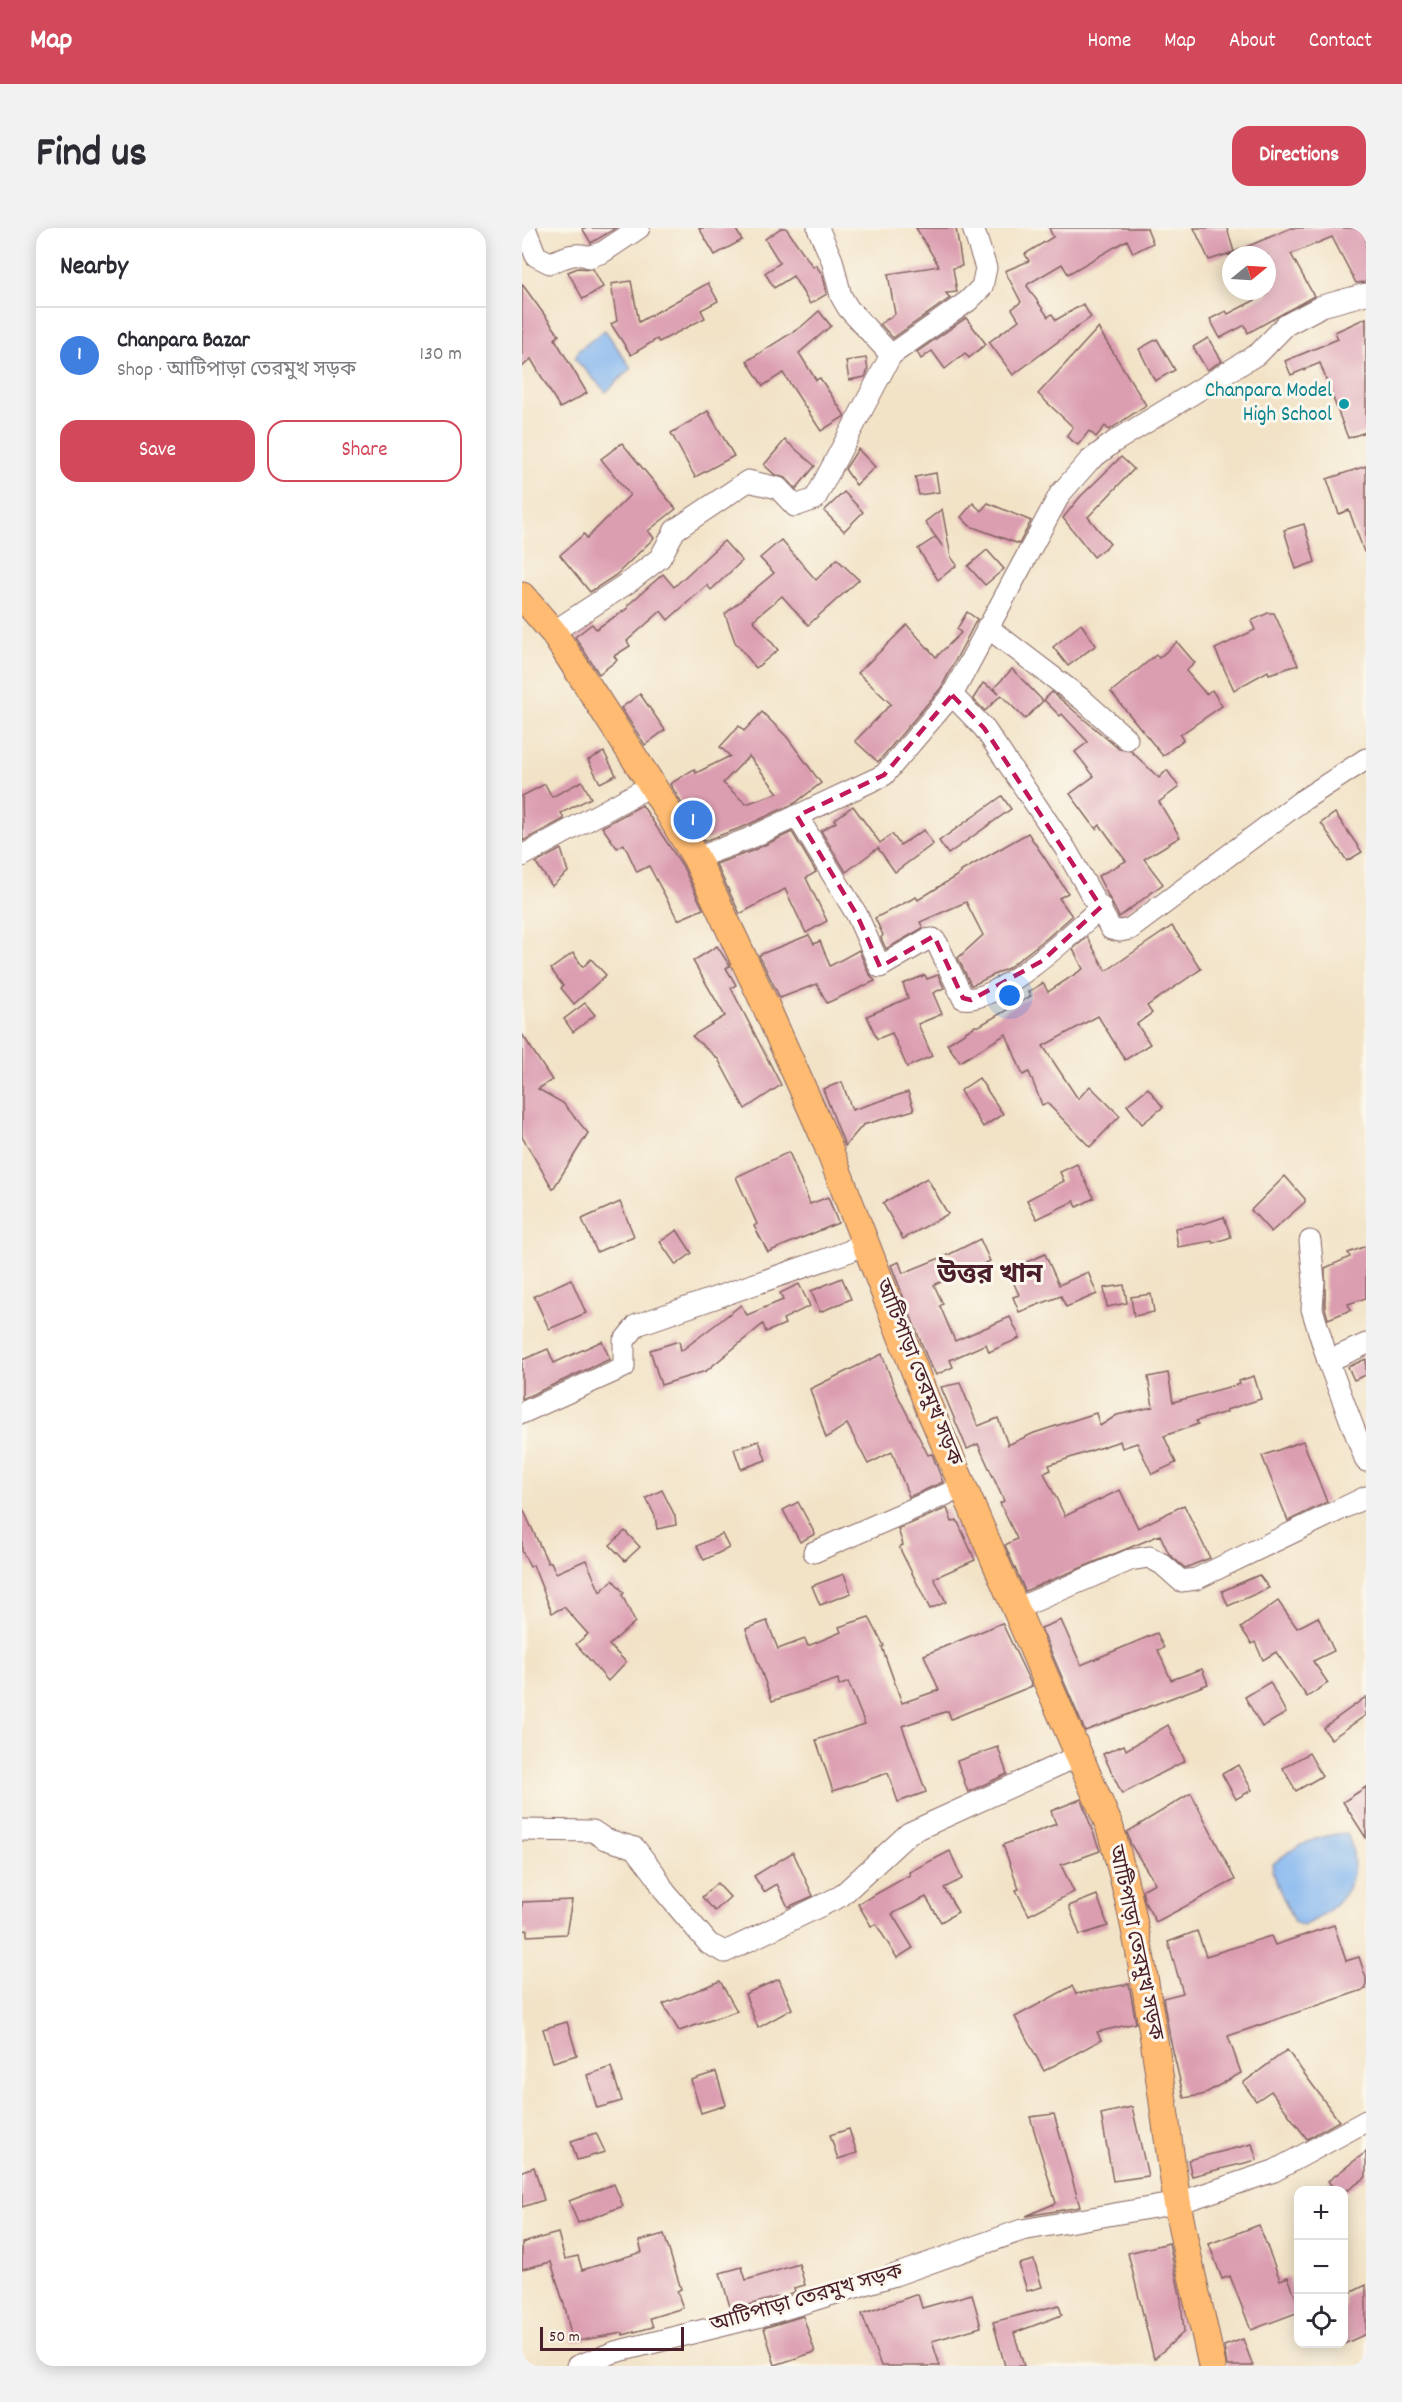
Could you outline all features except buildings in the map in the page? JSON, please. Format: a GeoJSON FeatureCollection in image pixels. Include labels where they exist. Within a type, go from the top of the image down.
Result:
{"type":"FeatureCollection","features":[{"type":"Feature","properties":{"kind":"main road","name":"আটিপাড়া তেরমুখ সড়ক"},"geometry":{"type":"LineString","coordinates":[[522,596],[553,632],[652,785],[696,858],[825,1139],[930,1410],[1109,1825],[1123,1872],[1158,2058],[1178,2203],[1212,2366]]}},
{"type":"Feature","properties":{"kind":"street"},"geometry":{"type":"LineString","coordinates":[[525,228],[536,256],[550,263],[569,255],[583,254],[589,257],[603,252],[639,228]]}},
{"type":"Feature","properties":{"kind":"street"},"geometry":{"type":"LineString","coordinates":[[818,228],[832,260],[841,296],[848,308],[891,355]]}},
{"type":"Feature","properties":{"kind":"street"},"geometry":{"type":"LineString","coordinates":[[553,632],[629,582],[660,558],[675,530],[748,481],[778,488],[795,506],[815,499],[891,355],[968,301],[982,288],[986,268],[973,228]]}},
{"type":"Feature","properties":{"kind":"street"},"geometry":{"type":"LineString","coordinates":[[696,858],[748,839],[884,775],[952,695],[1060,494],[1089,461],[1114,442],[1259,353],[1286,325],[1322,306],[1366,294]]}},
{"type":"Feature","properties":{"kind":"street"},"geometry":{"type":"LineString","coordinates":[[987,627],[1083,700],[1127,739]]}},
{"type":"Feature","properties":{"kind":"street"},"geometry":{"type":"LineString","coordinates":[[952,695],[984,728],[1065,848],[1111,929],[1120,931],[1131,929],[1299,802],[1366,759]]}},
{"type":"Feature","properties":{"kind":"street"},"geometry":{"type":"LineString","coordinates":[[522,856],[652,785]]}},
{"type":"Feature","properties":{"kind":"street"},"geometry":{"type":"LineString","coordinates":[[797,816],[857,915],[880,967],[926,940],[933,939],[963,998],[971,999],[986,995],[1042,961],[1101,908]]}},
{"type":"Feature","properties":{"kind":"street"},"geometry":{"type":"LineString","coordinates":[[522,1413],[624,1367],[624,1341],[637,1325],[850,1251],[865,1240]]}},
{"type":"Feature","properties":{"kind":"street"},"geometry":{"type":"LineString","coordinates":[[1310,1241],[1314,1281],[1312,1309],[1328,1360],[1366,1461]]}},
{"type":"Feature","properties":{"kind":"street"},"geometry":{"type":"LineString","coordinates":[[1328,1360],[1366,1344]]}},
{"type":"Feature","properties":{"kind":"street"},"geometry":{"type":"LineString","coordinates":[[814,1552],[963,1487]]}},
{"type":"Feature","properties":{"kind":"street"},"geometry":{"type":"LineString","coordinates":[[1016,1609],[1130,1560],[1149,1557],[1161,1564],[1180,1581],[1196,1579],[1366,1497]]}},
{"type":"Feature","properties":{"kind":"street"},"geometry":{"type":"LineString","coordinates":[[522,1830],[593,1831],[605,1839],[635,1848],[656,1874],[665,1892],[709,1944],[725,1952],[841,1896],[909,1833],[1078,1756]]}},
{"type":"Feature","properties":{"kind":"street"},"geometry":{"type":"LineString","coordinates":[[1178,2203],[1274,2171],[1366,2121]]}},
{"type":"Feature","properties":{"kind":"street","name":"আটিপাড়া তেরমুখ সড়ক"},"geometry":{"type":"LineString","coordinates":[[577,2366],[615,2352],[761,2316],[884,2279],[1022,2230],[1178,2203]]}},
{"type":"Feature","properties":{"kind":"highlighted area"},"geometry":{"type":"Polygon","coordinates":[[[952,695],[984,728],[1101,907],[1042,961],[971,1000],[963,998],[934,936],[880,967],[857,915],[797,816],[884,775],[952,695]]]}},
{"type":"Feature","properties":{"kind":"water"},"geometry":{"type":"Polygon","coordinates":[[[605,330],[631,368],[606,392],[575,359],[579,350],[605,330]]]}},
{"type":"Feature","properties":{"kind":"water"},"geometry":{"type":"Polygon","coordinates":[[[1347,1833],[1354,1864],[1347,1890],[1340,1900],[1317,1918],[1303,1926],[1294,1922],[1272,1873],[1273,1864],[1308,1842],[1347,1833]]]}},
{"type":"Feature","properties":{"kind":"place","name":"Chanpara Model High School"},"geometry":{"type":"Point","coordinates":[1344,404]}},
{"type":"Feature","properties":{"kind":"place","name":"Chanpara Bazar"},"geometry":{"type":"Point","coordinates":[693,820]}},
{"type":"Feature","properties":{"kind":"district","name":"উত্তর খান"},"geometry":{"type":"Point","coordinates":[990,1276]}}]}
